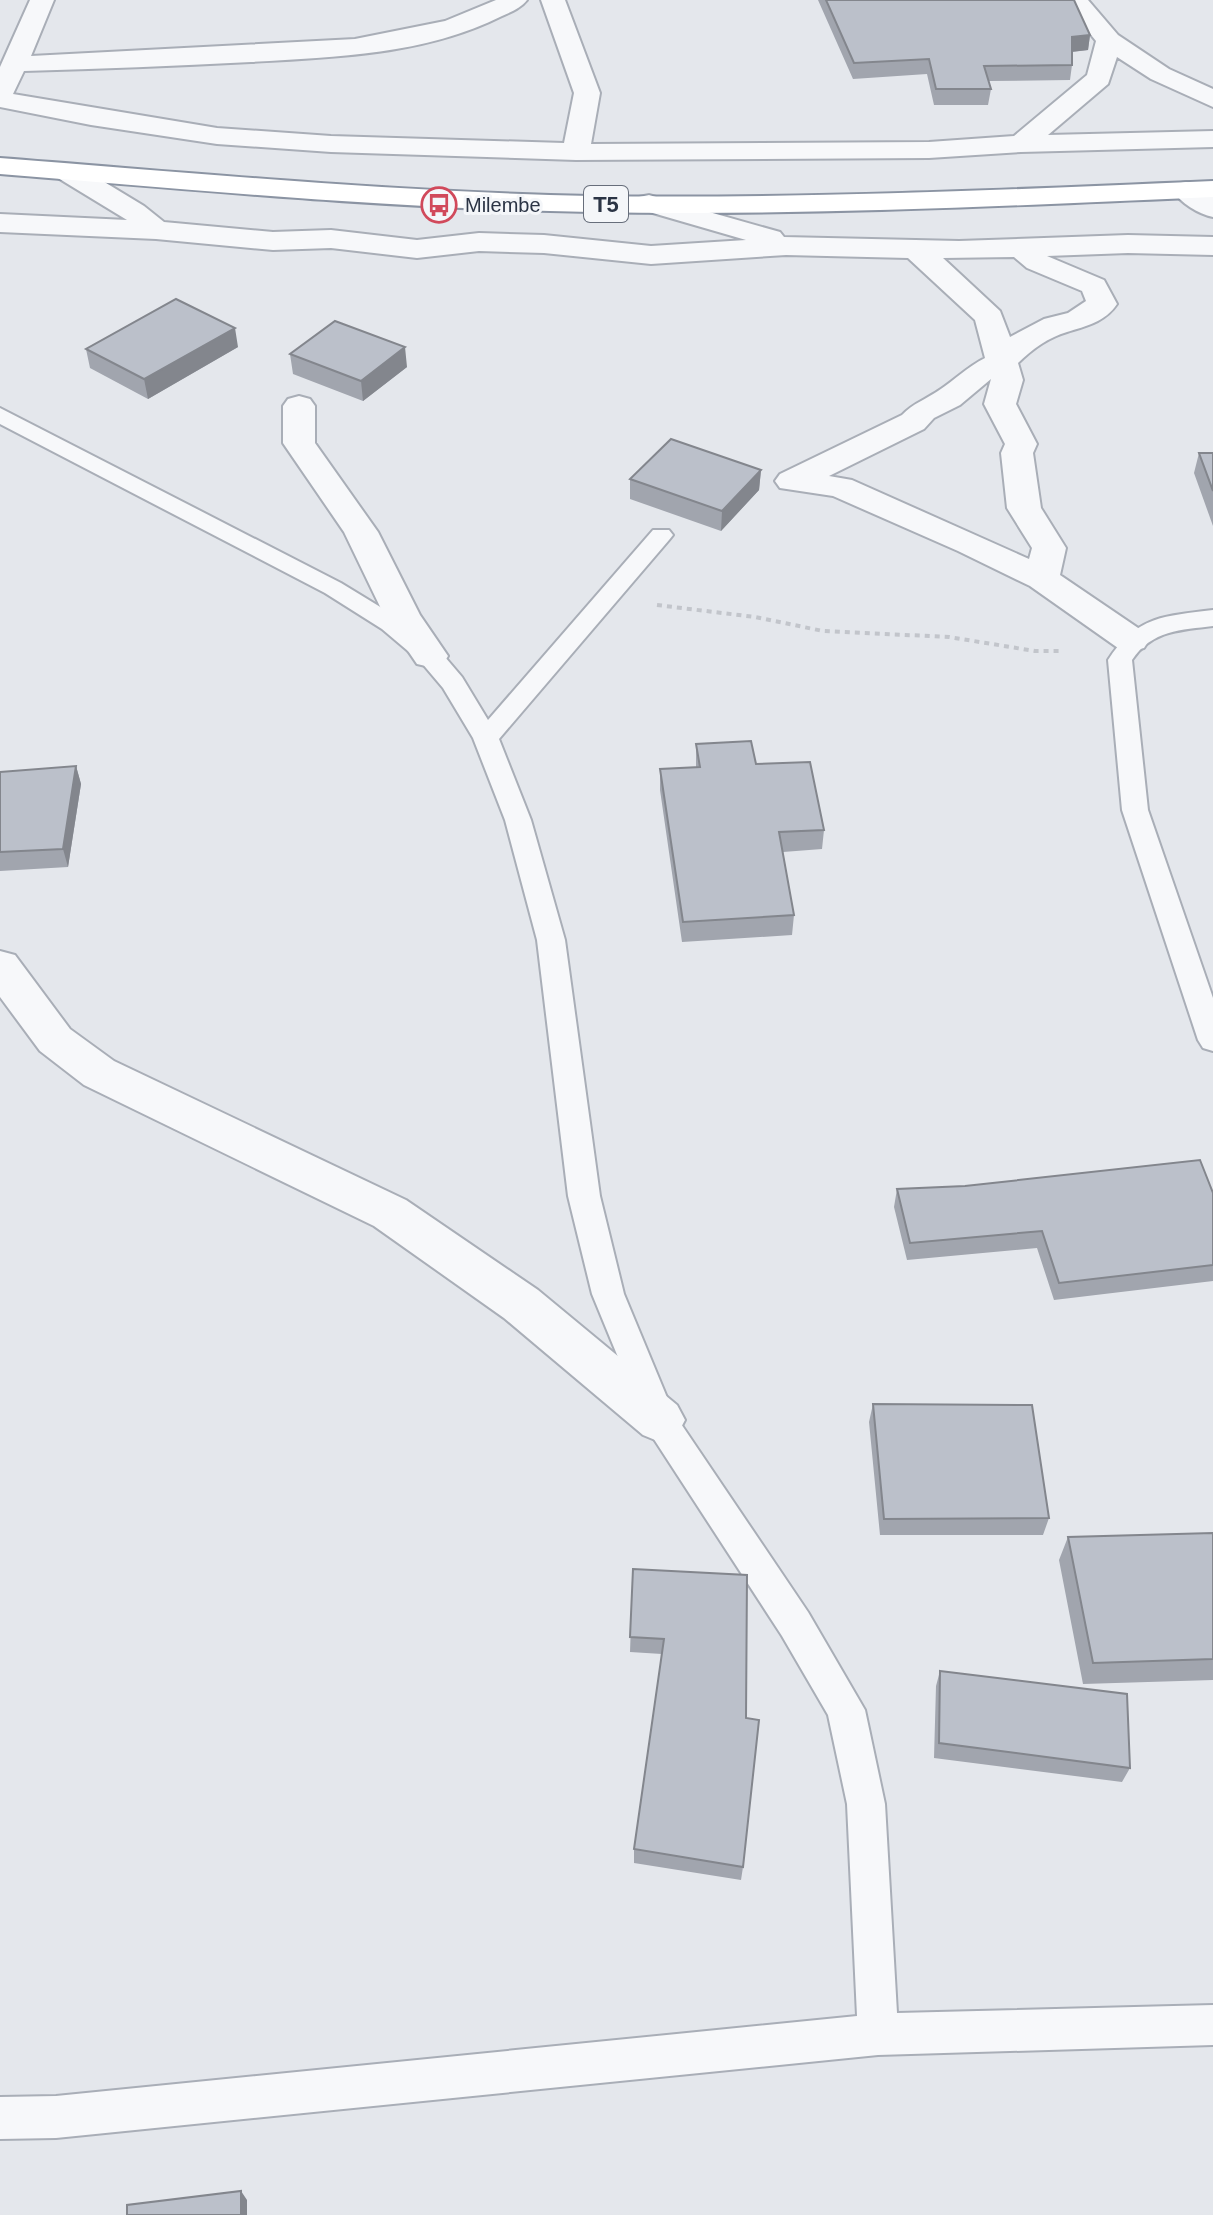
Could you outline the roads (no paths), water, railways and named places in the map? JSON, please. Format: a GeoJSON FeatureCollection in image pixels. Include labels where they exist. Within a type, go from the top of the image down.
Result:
{"type":"FeatureCollection","features":[{"type":"Feature","properties":{"kind":"highway","name":"T5"},"geometry":{"type":"LineString","coordinates":[[0,166],[294,190],[590,204],[930,201],[1200,189]]}},
{"type":"Feature","properties":{"kind":"street"},"geometry":{"type":"LineString","coordinates":[[42,0],[13,55],[0,98],[91,117],[217,136],[331,144],[576,152],[929,150],[1021,144],[1213,139]]}},
{"type":"Feature","properties":{"kind":"street"},"geometry":{"type":"LineString","coordinates":[[13,55],[330,50],[426,36],[480,20],[515,0]]}},
{"type":"Feature","properties":{"kind":"street"},"geometry":{"type":"LineString","coordinates":[[553,0],[587,93],[576,152]]}},
{"type":"Feature","properties":{"kind":"street"},"geometry":{"type":"LineString","coordinates":[[1075,0],[1109,40],[1160,74],[1213,99]]}},
{"type":"Feature","properties":{"kind":"street"},"geometry":{"type":"LineString","coordinates":[[1021,144],[1099,78],[1109,40]]}},
{"type":"Feature","properties":{"kind":"street"},"geometry":{"type":"LineString","coordinates":[[68,172],[134,212],[156,230]]}},
{"type":"Feature","properties":{"kind":"street"},"geometry":{"type":"LineString","coordinates":[[1200,189],[1213,209]]}},
{"type":"Feature","properties":{"kind":"street"},"geometry":{"type":"LineString","coordinates":[[649,203],[723,223],[786,246]]}},
{"type":"Feature","properties":{"kind":"street"},"geometry":{"type":"LineString","coordinates":[[0,223],[156,230],[273,241],[331,239],[417,249],[479,242],[544,244],[651,255],[786,246],[1023,249],[1128,244],[1213,246]]}},
{"type":"Feature","properties":{"kind":"street"},"geometry":{"type":"LineString","coordinates":[[914,247],[989,317],[1007,380],[1000,404],[1021,444],[1017,453],[1024,508],[1049,548],[1042,578]]}},
{"type":"Feature","properties":{"kind":"street"},"geometry":{"type":"LineString","coordinates":[[1023,249],[1037,262],[1094,286],[1102,304],[1078,320],[1037,333],[1019,344],[1000,363],[977,374],[949,398],[923,411],[913,422],[792,481],[840,487],[1042,578],[1131,640]]}},
{"type":"Feature","properties":{"kind":"street"},"geometry":{"type":"LineString","coordinates":[[299,406],[299,443],[361,532],[403,617],[430,656]]}},
{"type":"Feature","properties":{"kind":"street"},"geometry":{"type":"LineString","coordinates":[[0,966],[55,1040],[99,1073],[390,1213],[521,1304],[660,1420]]}},
{"type":"Feature","properties":{"kind":"lane"},"geometry":{"type":"LineString","coordinates":[[0,415],[333,588],[391,624],[430,656],[453,683],[486,738],[518,820],[551,940],[584,1196],[608,1294],[660,1420],[795,1624],[846,1710],[866,1804],[878,2034]]}},
{"type":"Feature","properties":{"kind":"lane"},"geometry":{"type":"LineString","coordinates":[[486,738],[661,535]]}},
{"type":"Feature","properties":{"kind":"lane"},"geometry":{"type":"LineString","coordinates":[[1213,618],[1149,628],[1131,640],[1120,660],[1135,810],[1213,1040]]}},
{"type":"Feature","properties":{"kind":"lane"},"geometry":{"type":"LineString","coordinates":[[0,2118],[56,2117],[878,2034],[1213,2025]]}},
{"type":"Feature","properties":{"kind":"place","name":"Milembe"},"geometry":{"type":"Point","coordinates":[439,205]}}]}
